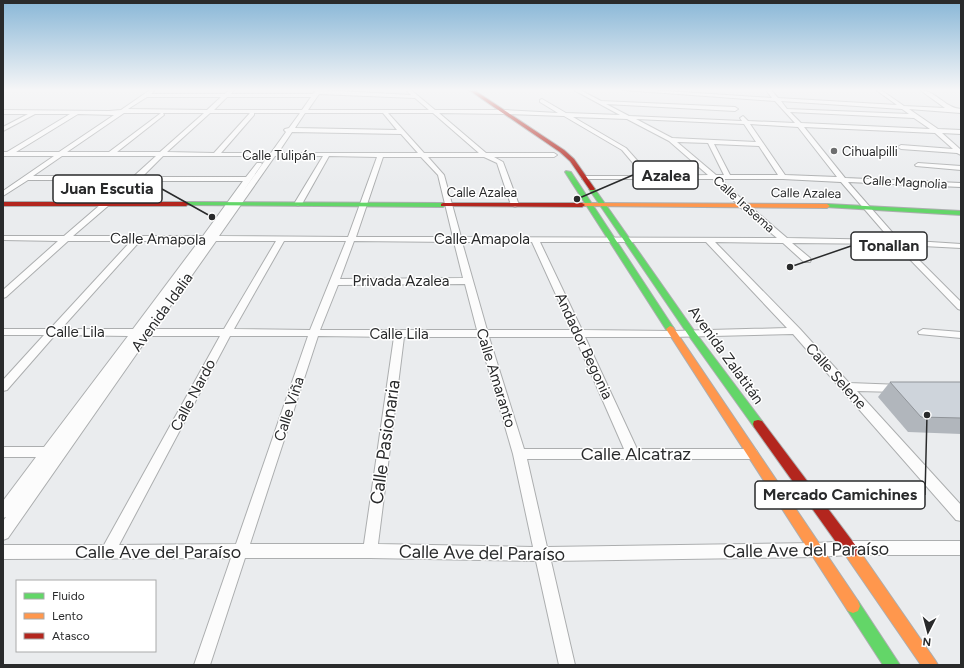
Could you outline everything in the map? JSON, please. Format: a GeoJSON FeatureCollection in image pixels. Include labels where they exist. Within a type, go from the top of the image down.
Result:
{"type":"FeatureCollection","features":[{"type":"Feature","properties":{"kind":"street"},"geometry":{"type":"LineString","coordinates":[[3,129],[18,121]]}},
{"type":"Feature","properties":{"kind":"street"},"geometry":{"type":"LineString","coordinates":[[5,155],[62,121]]}},
{"type":"Feature","properties":{"kind":"street"},"geometry":{"type":"LineString","coordinates":[[3,194],[108,121]]}},
{"type":"Feature","properties":{"kind":"street"},"geometry":{"type":"LineString","coordinates":[[111,154],[153,121]]}},
{"type":"Feature","properties":{"kind":"street"},"geometry":{"type":"LineString","coordinates":[[3,295],[198,121]]}},
{"type":"Feature","properties":{"kind":"street"},"geometry":{"type":"LineString","coordinates":[[215,155],[246,121]]}},
{"type":"Feature","properties":{"kind":"street","name":"Avenida Idalia"},"geometry":{"type":"LineString","coordinates":[[3,533],[147,333],[209,240],[294,121]]}},
{"type":"Feature","properties":{"kind":"street","name":"Calle Amaranto"},"geometry":{"type":"LineString","coordinates":[[392,121],[441,175],[483,334],[519,454],[543,554],[567,665]]}},
{"type":"Feature","properties":{"kind":"street"},"geometry":{"type":"LineString","coordinates":[[446,121],[485,155],[500,162]]}},
{"type":"Feature","properties":{"kind":"street","name":"Avenida Zalatitán"},"geometry":{"type":"LineString","coordinates":[[502,121],[554,155],[561,162],[590,205],[610,239],[892,665]]}},
{"type":"Feature","properties":{"kind":"street","name":"Avenida Zalatitán"},"geometry":{"type":"LineString","coordinates":[[519,121],[572,160],[692,334],[848,548],[930,665]]}},
{"type":"Feature","properties":{"kind":"street"},"geometry":{"type":"LineString","coordinates":[[576,121],[624,149],[650,177]]}},
{"type":"Feature","properties":{"kind":"street","name":"Calle Irasema"},"geometry":{"type":"LineString","coordinates":[[636,121],[671,140],[807,260]]}},
{"type":"Feature","properties":{"kind":"street"},"geometry":{"type":"LineString","coordinates":[[698,121],[939,133],[961,136]]}},
{"type":"Feature","properties":{"kind":"street"},"geometry":{"type":"LineString","coordinates":[[745,121],[783,177]]}},
{"type":"Feature","properties":{"kind":"street"},"geometry":{"type":"LineString","coordinates":[[795,121],[842,179],[897,242],[961,307]]}},
{"type":"Feature","properties":{"kind":"street"},"geometry":{"type":"LineString","coordinates":[[922,121],[939,133],[960,152]]}},
{"type":"Feature","properties":{"kind":"street"},"geometry":{"type":"LineString","coordinates":[[288,130],[401,132]]}},
{"type":"Feature","properties":{"kind":"street"},"geometry":{"type":"LineString","coordinates":[[939,133],[961,132]]}},
{"type":"Feature","properties":{"kind":"street"},"geometry":{"type":"LineString","coordinates":[[671,140],[761,144]]}},
{"type":"Feature","properties":{"kind":"street"},"geometry":{"type":"LineString","coordinates":[[710,142],[728,177]]}},
{"type":"Feature","properties":{"kind":"street"},"geometry":{"type":"LineString","coordinates":[[901,147],[960,152]]}},
{"type":"Feature","properties":{"kind":"street","name":"Calle Viña"},"geometry":{"type":"LineString","coordinates":[[202,665],[314,333],[351,239],[362,204],[381,154]]}},
{"type":"Feature","properties":{"kind":"street","name":"Calle Tulipán"},"geometry":{"type":"LineString","coordinates":[[5,155],[554,155]]}},
{"type":"Feature","properties":{"kind":"street","name":"Avenida Idalia"},"geometry":{"type":"LineString","coordinates":[[235,204],[248,179],[270,155]]}},
{"type":"Feature","properties":{"kind":"street"},"geometry":{"type":"LineString","coordinates":[[298,204],[327,155]]}},
{"type":"Feature","properties":{"kind":"street"},"geometry":{"type":"LineString","coordinates":[[503,155],[500,162],[515,205]]}},
{"type":"Feature","properties":{"kind":"street"},"geometry":{"type":"LineString","coordinates":[[918,165],[961,168]]}},
{"type":"Feature","properties":{"kind":"street","name":"Calle Magnolia"},"geometry":{"type":"LineString","coordinates":[[584,178],[783,177],[961,185]]}},
{"type":"Feature","properties":{"kind":"street"},"geometry":{"type":"LineString","coordinates":[[27,178],[248,179]]}},
{"type":"Feature","properties":{"kind":"street","name":"Calle Azalea"},"geometry":{"type":"LineString","coordinates":[[3,204],[801,205],[866,207],[961,213]]}},
{"type":"Feature","properties":{"kind":"street","name":"Calle Amapola"},"geometry":{"type":"LineString","coordinates":[[3,238],[209,240],[457,238],[610,239],[897,242],[961,246]]}},
{"type":"Feature","properties":{"kind":"street"},"geometry":{"type":"LineString","coordinates":[[3,387],[137,239]]}},
{"type":"Feature","properties":{"kind":"street","name":"Andador Begonia"},"geometry":{"type":"LineString","coordinates":[[535,239],[634,454]]}},
{"type":"Feature","properties":{"kind":"street","name":"Avenida Idalia"},"geometry":{"type":"LineString","coordinates":[[3,512],[136,333],[209,240]]}},
{"type":"Feature","properties":{"kind":"street","name":"Calle Nardo"},"geometry":{"type":"LineString","coordinates":[[108,551],[227,333],[281,240]]}},
{"type":"Feature","properties":{"kind":"street","name":"Calle Selene"},"geometry":{"type":"LineString","coordinates":[[708,240],[796,331],[961,515]]}},
{"type":"Feature","properties":{"kind":"street","name":"Privada Azalea"},"geometry":{"type":"LineString","coordinates":[[334,282],[469,281]]}},
{"type":"Feature","properties":{"kind":"street","name":"Calle Lila"},"geometry":{"type":"LineString","coordinates":[[3,332],[692,334],[796,331]]}},
{"type":"Feature","properties":{"kind":"street"},"geometry":{"type":"LineString","coordinates":[[923,332],[961,335]]}},
{"type":"Feature","properties":{"kind":"street","name":"Calle Pasionaria"},"geometry":{"type":"LineString","coordinates":[[370,551],[399,334]]}},
{"type":"Feature","properties":{"kind":"street"},"geometry":{"type":"LineString","coordinates":[[846,387],[907,388]]}},
{"type":"Feature","properties":{"kind":"street"},"geometry":{"type":"LineString","coordinates":[[3,452],[61,452]]}},
{"type":"Feature","properties":{"kind":"street","name":"Calle Alcatraz"},"geometry":{"type":"LineString","coordinates":[[519,454],[752,454]]}},
{"type":"Feature","properties":{"kind":"street","name":"Calle Ave del Paraíso"},"geometry":{"type":"LineString","coordinates":[[3,552],[370,551],[543,554],[816,550],[848,548],[961,548]]}},
{"type":"Feature","properties":{"kind":"building"},"geometry":{"type":"Polygon","coordinates":[[[890,382],[961,382],[961,418],[921,417],[890,382]]]}},
{"type":"Feature","properties":{"kind":"traffic: fast"},"geometry":{"type":"LineString","coordinates":[[568,172],[670,329]]}},
{"type":"Feature","properties":{"kind":"traffic: fast"},"geometry":{"type":"LineString","coordinates":[[592,189],[692,334],[758,424]]}},
{"type":"Feature","properties":{"kind":"traffic: fast"},"geometry":{"type":"LineString","coordinates":[[186,204],[443,205]]}},
{"type":"Feature","properties":{"kind":"traffic: fast"},"geometry":{"type":"LineString","coordinates":[[827,206],[961,213]]}},
{"type":"Feature","properties":{"kind":"traffic: fast"},"geometry":{"type":"LineString","coordinates":[[853,606],[892,665]]}},
{"type":"Feature","properties":{"kind":"traffic: slow"},"geometry":{"type":"LineString","coordinates":[[582,205],[827,206]]}},
{"type":"Feature","properties":{"kind":"traffic: slow"},"geometry":{"type":"LineString","coordinates":[[670,329],[853,606]]}},
{"type":"Feature","properties":{"kind":"traffic: slow"},"geometry":{"type":"LineString","coordinates":[[851,551],[930,665]]}},
{"type":"Feature","properties":{"kind":"traffic: jam"},"geometry":{"type":"LineString","coordinates":[[518,121],[562,151],[572,160],[592,189]]}},
{"type":"Feature","properties":{"kind":"traffic: jam"},"geometry":{"type":"LineString","coordinates":[[3,204],[186,204]]}},
{"type":"Feature","properties":{"kind":"traffic: jam"},"geometry":{"type":"LineString","coordinates":[[443,205],[582,205]]}},
{"type":"Feature","properties":{"kind":"traffic: jam"},"geometry":{"type":"LineString","coordinates":[[758,424],[851,551]]}},
{"type":"Feature","properties":{"kind":"place","name":"Cihualpilli"},"geometry":{"type":"Point","coordinates":[834,151]}},
{"type":"Feature","properties":{"kind":"place","name":"Azalea"},"geometry":{"type":"Point","coordinates":[577,199]}},
{"type":"Feature","properties":{"kind":"place","name":"Juan Escutia"},"geometry":{"type":"Point","coordinates":[212,217]}},
{"type":"Feature","properties":{"kind":"place","name":"Tonallan"},"geometry":{"type":"Point","coordinates":[790,267]}},
{"type":"Feature","properties":{"kind":"place","name":"Mercado Camichines"},"geometry":{"type":"Point","coordinates":[927,415]}}]}
